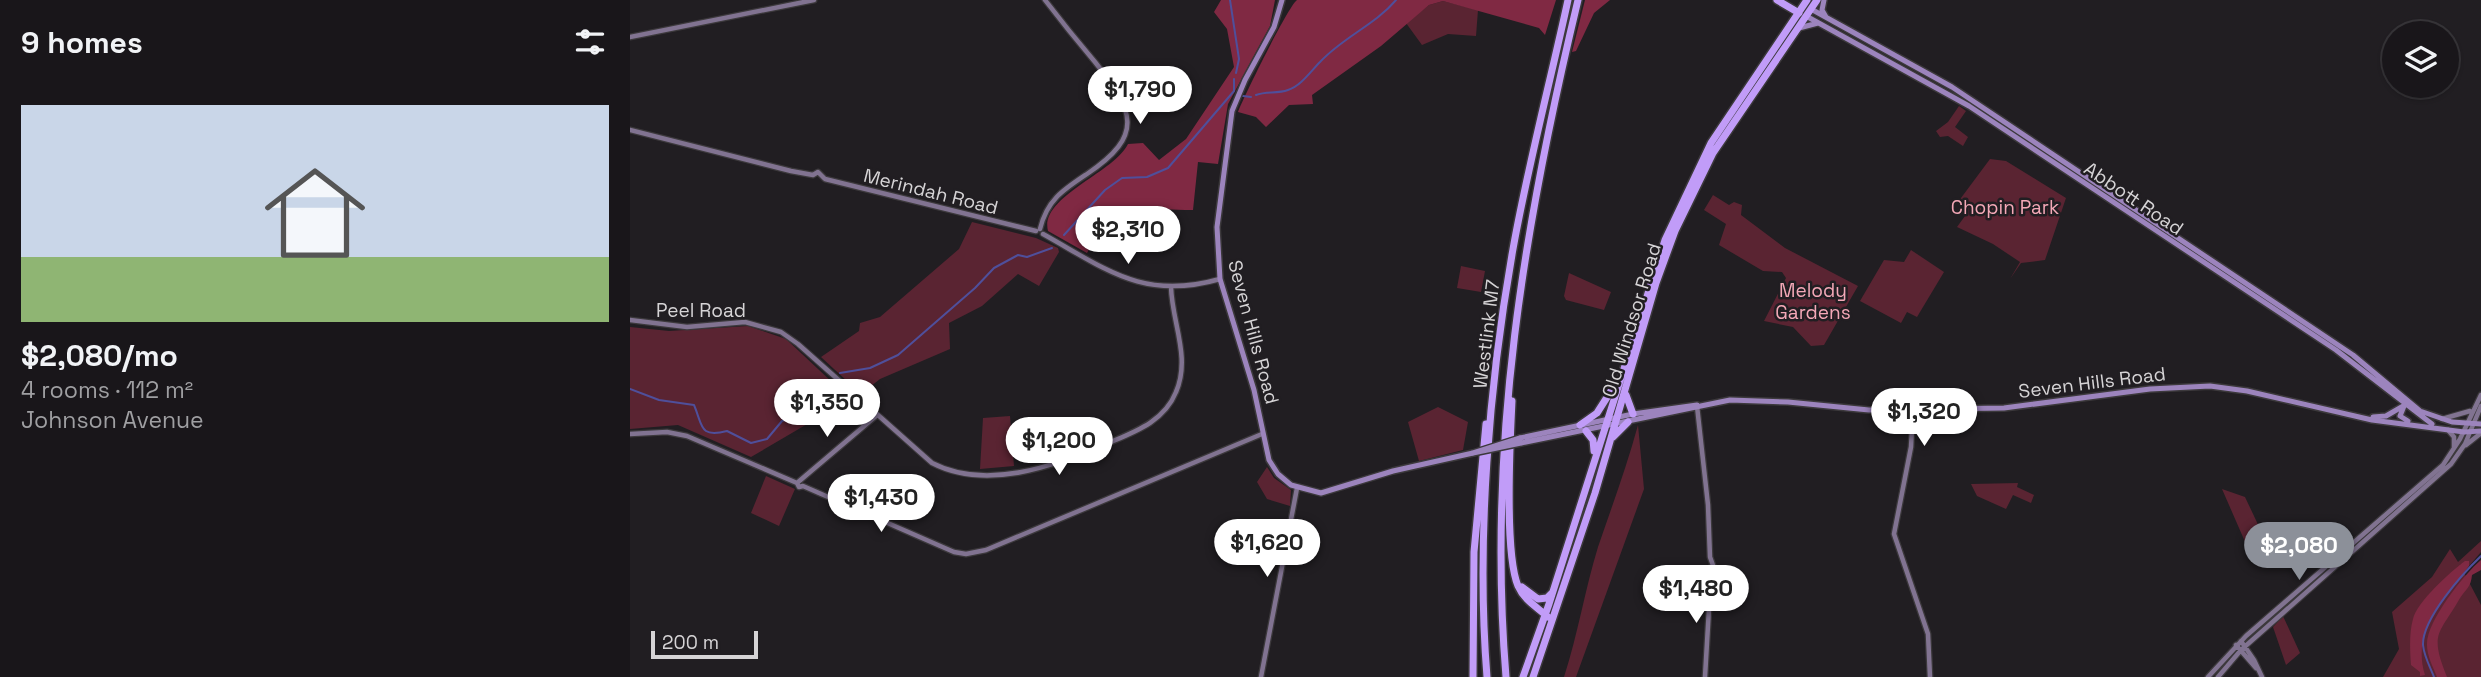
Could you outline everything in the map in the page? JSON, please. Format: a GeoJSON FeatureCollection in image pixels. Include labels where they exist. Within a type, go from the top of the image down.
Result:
{"type":"FeatureCollection","features":[{"type":"Feature","properties":{"kind":"highway","name":"Westlink M7"},"geometry":{"type":"LineString","coordinates":[[1486,673],[1484,600],[1489,458],[1504,306],[1568,0]]}},
{"type":"Feature","properties":{"kind":"highway","name":"Westlink M7"},"geometry":{"type":"LineString","coordinates":[[1506,677],[1502,495],[1512,355],[1534,198],[1578,0]]}},
{"type":"Feature","properties":{"kind":"highway","name":"Abbott Road"},"geometry":{"type":"LineString","coordinates":[[1777,0],[1798,12],[1805,6]]}},
{"type":"Feature","properties":{"kind":"highway","name":"Old Windsor Road"},"geometry":{"type":"LineString","coordinates":[[1533,677],[1608,447],[1656,283],[1675,231],[1731,117],[1799,28],[1805,6],[1817,0]]}},
{"type":"Feature","properties":{"kind":"highway","name":"Old Windsor Road"},"geometry":{"type":"LineString","coordinates":[[1523,677],[1665,240],[1697,167],[1798,12]]}},
{"type":"Feature","properties":{"kind":"highway"},"geometry":{"type":"LineString","coordinates":[[1474,677],[1472,597],[1476,505],[1504,306]]}},
{"type":"Feature","properties":{"kind":"highway"},"geometry":{"type":"LineString","coordinates":[[1512,355],[1512,545],[1519,589],[1550,621],[1549,633]]}},
{"type":"Feature","properties":{"kind":"highway"},"geometry":{"type":"LineString","coordinates":[[1593,458],[1593,443],[1583,428],[1601,409],[1620,375]]}},
{"type":"Feature","properties":{"kind":"highway"},"geometry":{"type":"LineString","coordinates":[[1625,388],[1628,406],[1633,414]]}},
{"type":"Feature","properties":{"kind":"highway"},"geometry":{"type":"LineString","coordinates":[[1608,447],[1628,422]]}},
{"type":"Feature","properties":{"kind":"highway"},"geometry":{"type":"LineString","coordinates":[[1512,545],[1517,576],[1525,590],[1538,599],[1549,597],[1553,591]]}},
{"type":"Feature","properties":{"kind":"main road"},"geometry":{"type":"LineString","coordinates":[[630,37],[814,0]]}},
{"type":"Feature","properties":{"kind":"main road"},"geometry":{"type":"LineString","coordinates":[[1040,231],[1047,208],[1055,197],[1117,150],[1125,136],[1127,121],[1119,92],[1045,0]]}},
{"type":"Feature","properties":{"kind":"main road","name":"Seven Hills Road"},"geometry":{"type":"LineString","coordinates":[[1282,0],[1274,27],[1245,79],[1232,111],[1217,228],[1220,279],[1254,390],[1262,434],[1275,470],[1297,488],[1326,493],[1385,473],[1616,421],[1633,414],[1751,400],[1869,410],[2004,408],[2143,390],[2210,386],[2232,388],[2362,417],[2448,430],[2481,432]]}},
{"type":"Feature","properties":{"kind":"main road"},"geometry":{"type":"LineString","coordinates":[[1824,0],[1822,10],[1826,17]]}},
{"type":"Feature","properties":{"kind":"main road","name":"Abbott Road"},"geometry":{"type":"LineString","coordinates":[[1805,6],[1952,87],[2353,355],[2407,404],[2441,420]]}},
{"type":"Feature","properties":{"kind":"main road","name":"Abbott Road"},"geometry":{"type":"LineString","coordinates":[[1805,6],[1818,23],[1959,100],[2336,349],[2441,429]]}},
{"type":"Feature","properties":{"kind":"main road"},"geometry":{"type":"LineString","coordinates":[[1799,28],[1818,23]]}},
{"type":"Feature","properties":{"kind":"main road","name":"Merindah Road"},"geometry":{"type":"LineString","coordinates":[[630,130],[813,175],[816,179],[820,177],[1040,231],[1119,276],[1144,285],[1171,287],[1220,279]]}},
{"type":"Feature","properties":{"kind":"main road","name":"Peel Road"},"geometry":{"type":"LineString","coordinates":[[630,320],[687,327],[746,322],[772,328],[798,344],[924,458],[958,473],[1045,468],[1124,436],[1161,415],[1179,384],[1182,348],[1172,313],[1171,287]]}},
{"type":"Feature","properties":{"kind":"main road"},"geometry":{"type":"LineString","coordinates":[[2470,424],[2471,411],[2481,395]]}},
{"type":"Feature","properties":{"kind":"main road"},"geometry":{"type":"LineString","coordinates":[[2407,404],[2401,417],[2418,424]]}},
{"type":"Feature","properties":{"kind":"main road","name":"Seven Hills Road"},"geometry":{"type":"LineString","coordinates":[[2362,417],[2386,416],[2407,404]]}},
{"type":"Feature","properties":{"kind":"main road"},"geometry":{"type":"LineString","coordinates":[[1697,405],[1708,505],[1711,567],[1715,570],[1711,574],[1705,677]]}},
{"type":"Feature","properties":{"kind":"main road","name":"Seven Hills Road"},"geometry":{"type":"LineString","coordinates":[[1616,421],[1628,422],[1697,405]]}},
{"type":"Feature","properties":{"kind":"main road"},"geometry":{"type":"LineString","coordinates":[[2462,451],[2470,424],[2481,406]]}},
{"type":"Feature","properties":{"kind":"main road"},"geometry":{"type":"LineString","coordinates":[[1913,410],[1909,460],[1894,534],[1928,634],[1930,677]]}},
{"type":"Feature","properties":{"kind":"main road"},"geometry":{"type":"LineString","coordinates":[[2441,420],[2471,411]]}},
{"type":"Feature","properties":{"kind":"main road"},"geometry":{"type":"LineString","coordinates":[[800,483],[876,415]]}},
{"type":"Feature","properties":{"kind":"main road"},"geometry":{"type":"LineString","coordinates":[[2441,420],[2481,424]]}},
{"type":"Feature","properties":{"kind":"main road","name":"Seven Hills Road"},"geometry":{"type":"LineString","coordinates":[[1522,442],[1534,435],[1583,428]]}},
{"type":"Feature","properties":{"kind":"main road"},"geometry":{"type":"LineString","coordinates":[[2448,430],[2455,440],[2453,452]]}},
{"type":"Feature","properties":{"kind":"main road"},"geometry":{"type":"LineString","coordinates":[[630,434],[667,432],[687,436],[800,483],[940,547],[971,554],[1262,434]]}},
{"type":"Feature","properties":{"kind":"main road"},"geometry":{"type":"LineString","coordinates":[[2208,677],[2239,643],[2438,470],[2467,432]]}},
{"type":"Feature","properties":{"kind":"main road"},"geometry":{"type":"LineString","coordinates":[[2218,677],[2243,648],[2441,474],[2481,432]]}},
{"type":"Feature","properties":{"kind":"main road"},"geometry":{"type":"LineString","coordinates":[[1534,435],[1542,438]]}},
{"type":"Feature","properties":{"kind":"main road"},"geometry":{"type":"LineString","coordinates":[[1261,677],[1297,488]]}},
{"type":"Feature","properties":{"kind":"main road"},"geometry":{"type":"LineString","coordinates":[[2239,643],[2262,677]]}},
{"type":"Feature","properties":{"kind":"green space"},"geometry":{"type":"Polygon","coordinates":[[[1443,1],[1478,10],[1476,36],[1448,34],[1422,45],[1406,23],[1429,5],[1443,1]]]}},
{"type":"Feature","properties":{"kind":"green space"},"geometry":{"type":"Polygon","coordinates":[[[1959,106],[1966,111],[1955,127],[1968,137],[1963,146],[1948,136],[1940,137],[1936,131],[1948,122],[1959,106]]]}},
{"type":"Feature","properties":{"kind":"green space","name":"Chopin Park"},"geometry":{"type":"Polygon","coordinates":[[[1990,159],[2006,161],[2066,198],[2045,260],[2021,263],[2010,279],[2020,262],[1993,244],[1957,227],[1965,216],[1958,202],[1990,159]]]}},
{"type":"Feature","properties":{"kind":"green space","name":"Melody Gardens"},"geometry":{"type":"Polygon","coordinates":[[[1713,195],[1729,205],[1734,202],[1742,205],[1741,215],[1785,248],[1858,286],[1824,345],[1811,346],[1793,327],[1764,321],[1786,278],[1782,272],[1763,271],[1719,245],[1726,224],[1704,210],[1713,195]]]}},
{"type":"Feature","properties":{"kind":"green space"},"geometry":{"type":"Polygon","coordinates":[[[972,222],[1036,238],[1058,248],[1059,252],[1039,286],[1018,274],[982,306],[949,323],[950,349],[880,379],[861,394],[821,357],[859,331],[860,323],[880,317],[959,249],[972,222]]]}},
{"type":"Feature","properties":{"kind":"green space"},"geometry":{"type":"Polygon","coordinates":[[[1911,250],[1944,272],[1917,317],[1907,312],[1901,323],[1860,301],[1884,260],[1904,262],[1911,250]]]}},
{"type":"Feature","properties":{"kind":"green space"},"geometry":{"type":"Polygon","coordinates":[[[1461,266],[1485,271],[1481,292],[1457,288],[1461,266]]]}},
{"type":"Feature","properties":{"kind":"green space"},"geometry":{"type":"Polygon","coordinates":[[[1569,273],[1611,292],[1604,310],[1566,300],[1564,296],[1569,273]]]}},
{"type":"Feature","properties":{"kind":"green space"},"geometry":{"type":"Polygon","coordinates":[[[748,326],[786,339],[850,399],[751,457],[678,425],[630,429],[630,327],[669,331],[748,326]]]}},
{"type":"Feature","properties":{"kind":"green space"},"geometry":{"type":"Polygon","coordinates":[[[1438,407],[1468,422],[1463,450],[1419,461],[1408,422],[1438,407]]]}},
{"type":"Feature","properties":{"kind":"green space"},"geometry":{"type":"Polygon","coordinates":[[[1010,416],[1014,466],[980,469],[983,418],[1010,416]]]}},
{"type":"Feature","properties":{"kind":"green space"},"geometry":{"type":"Polygon","coordinates":[[[1638,425],[1644,489],[1576,677],[1564,677],[1598,547],[1638,425]]]}},
{"type":"Feature","properties":{"kind":"green space"},"geometry":{"type":"Polygon","coordinates":[[[1267,467],[1274,478],[1291,490],[1290,506],[1267,499],[1257,482],[1267,467]]]}},
{"type":"Feature","properties":{"kind":"green space"},"geometry":{"type":"Polygon","coordinates":[[[766,476],[795,489],[779,526],[751,513],[766,476]]]}},
{"type":"Feature","properties":{"kind":"green space"},"geometry":{"type":"Polygon","coordinates":[[[2018,483],[2017,487],[2034,495],[2031,503],[2013,495],[2006,509],[1977,496],[1971,484],[2018,483]]]}},
{"type":"Feature","properties":{"kind":"green space"},"geometry":{"type":"Polygon","coordinates":[[[2222,489],[2245,497],[2263,535],[2246,544],[2222,489]]]}},
{"type":"Feature","properties":{"kind":"green space"},"geometry":{"type":"Polygon","coordinates":[[[2481,541],[2481,552],[2469,566],[2469,562],[2460,565],[2481,605],[2481,677],[2383,677],[2399,649],[2392,612],[2432,577],[2450,549],[2458,562],[2481,541]]]}},
{"type":"Feature","properties":{"kind":"green space"},"geometry":{"type":"Polygon","coordinates":[[[2283,616],[2300,653],[2286,665],[2273,627],[2283,616]]]}},
{"type":"Feature","properties":{"kind":"shaded area"},"geometry":{"type":"Polygon","coordinates":[[[1221,0],[1275,0],[1270,26],[1228,104],[1218,164],[1198,162],[1193,210],[1157,210],[1142,215],[1120,243],[1099,232],[1087,253],[1048,231],[1048,219],[1055,207],[1120,155],[1128,144],[1143,143],[1159,160],[1186,139],[1234,67],[1227,29],[1214,12],[1221,0]]]}},
{"type":"Feature","properties":{"kind":"shaded area"},"geometry":{"type":"Polygon","coordinates":[[[1297,0],[1556,0],[1545,35],[1539,28],[1443,1],[1429,5],[1381,46],[1312,95],[1313,104],[1289,105],[1266,127],[1256,117],[1238,112],[1276,33],[1297,0]]]}},
{"type":"Feature","properties":{"kind":"shaded area"},"geometry":{"type":"Polygon","coordinates":[[[1585,0],[1610,0],[1594,13],[1576,51],[1572,52],[1585,0]]]}},
{"type":"Feature","properties":{"kind":"shaded area"},"geometry":{"type":"Polygon","coordinates":[[[2481,560],[2481,570],[2472,575],[2469,585],[2439,634],[2438,651],[2447,677],[2437,677],[2428,653],[2428,635],[2447,599],[2481,560]]]}},
{"type":"Feature","properties":{"kind":"shaded area"},"geometry":{"type":"Polygon","coordinates":[[[2465,561],[2469,561],[2469,566],[2440,603],[2426,630],[2422,644],[2425,675],[2420,676],[2420,672],[2411,665],[2410,636],[2413,619],[2427,596],[2465,561]]]}},
{"type":"Feature","properties":{"kind":"waterway"},"geometry":{"type":"LineString","coordinates":[[1230,0],[1239,59],[1236,73]]}},
{"type":"Feature","properties":{"kind":"waterway"},"geometry":{"type":"LineString","coordinates":[[1256,95],[1293,88],[1329,53],[1378,17],[1396,0]]}},
{"type":"Feature","properties":{"kind":"waterway"},"geometry":{"type":"LineString","coordinates":[[1234,79],[1234,91]]}},
{"type":"Feature","properties":{"kind":"waterway"},"geometry":{"type":"LineString","coordinates":[[1064,235],[1105,190],[1122,178],[1147,177],[1168,168],[1234,91]]}},
{"type":"Feature","properties":{"kind":"waterway"},"geometry":{"type":"LineString","coordinates":[[1243,96],[1251,97]]}},
{"type":"Feature","properties":{"kind":"waterway"},"geometry":{"type":"LineString","coordinates":[[840,373],[870,368],[898,355],[994,268],[1018,255],[1027,257],[1052,248]]}},
{"type":"Feature","properties":{"kind":"waterway"},"geometry":{"type":"LineString","coordinates":[[630,389],[659,400],[694,405],[701,424],[707,431],[727,431],[751,443],[767,439],[782,421],[805,411],[829,384]]}},
{"type":"Feature","properties":{"kind":"waterway"},"geometry":{"type":"LineString","coordinates":[[2434,677],[2423,645],[2424,634],[2445,597],[2481,556]]}}]}
